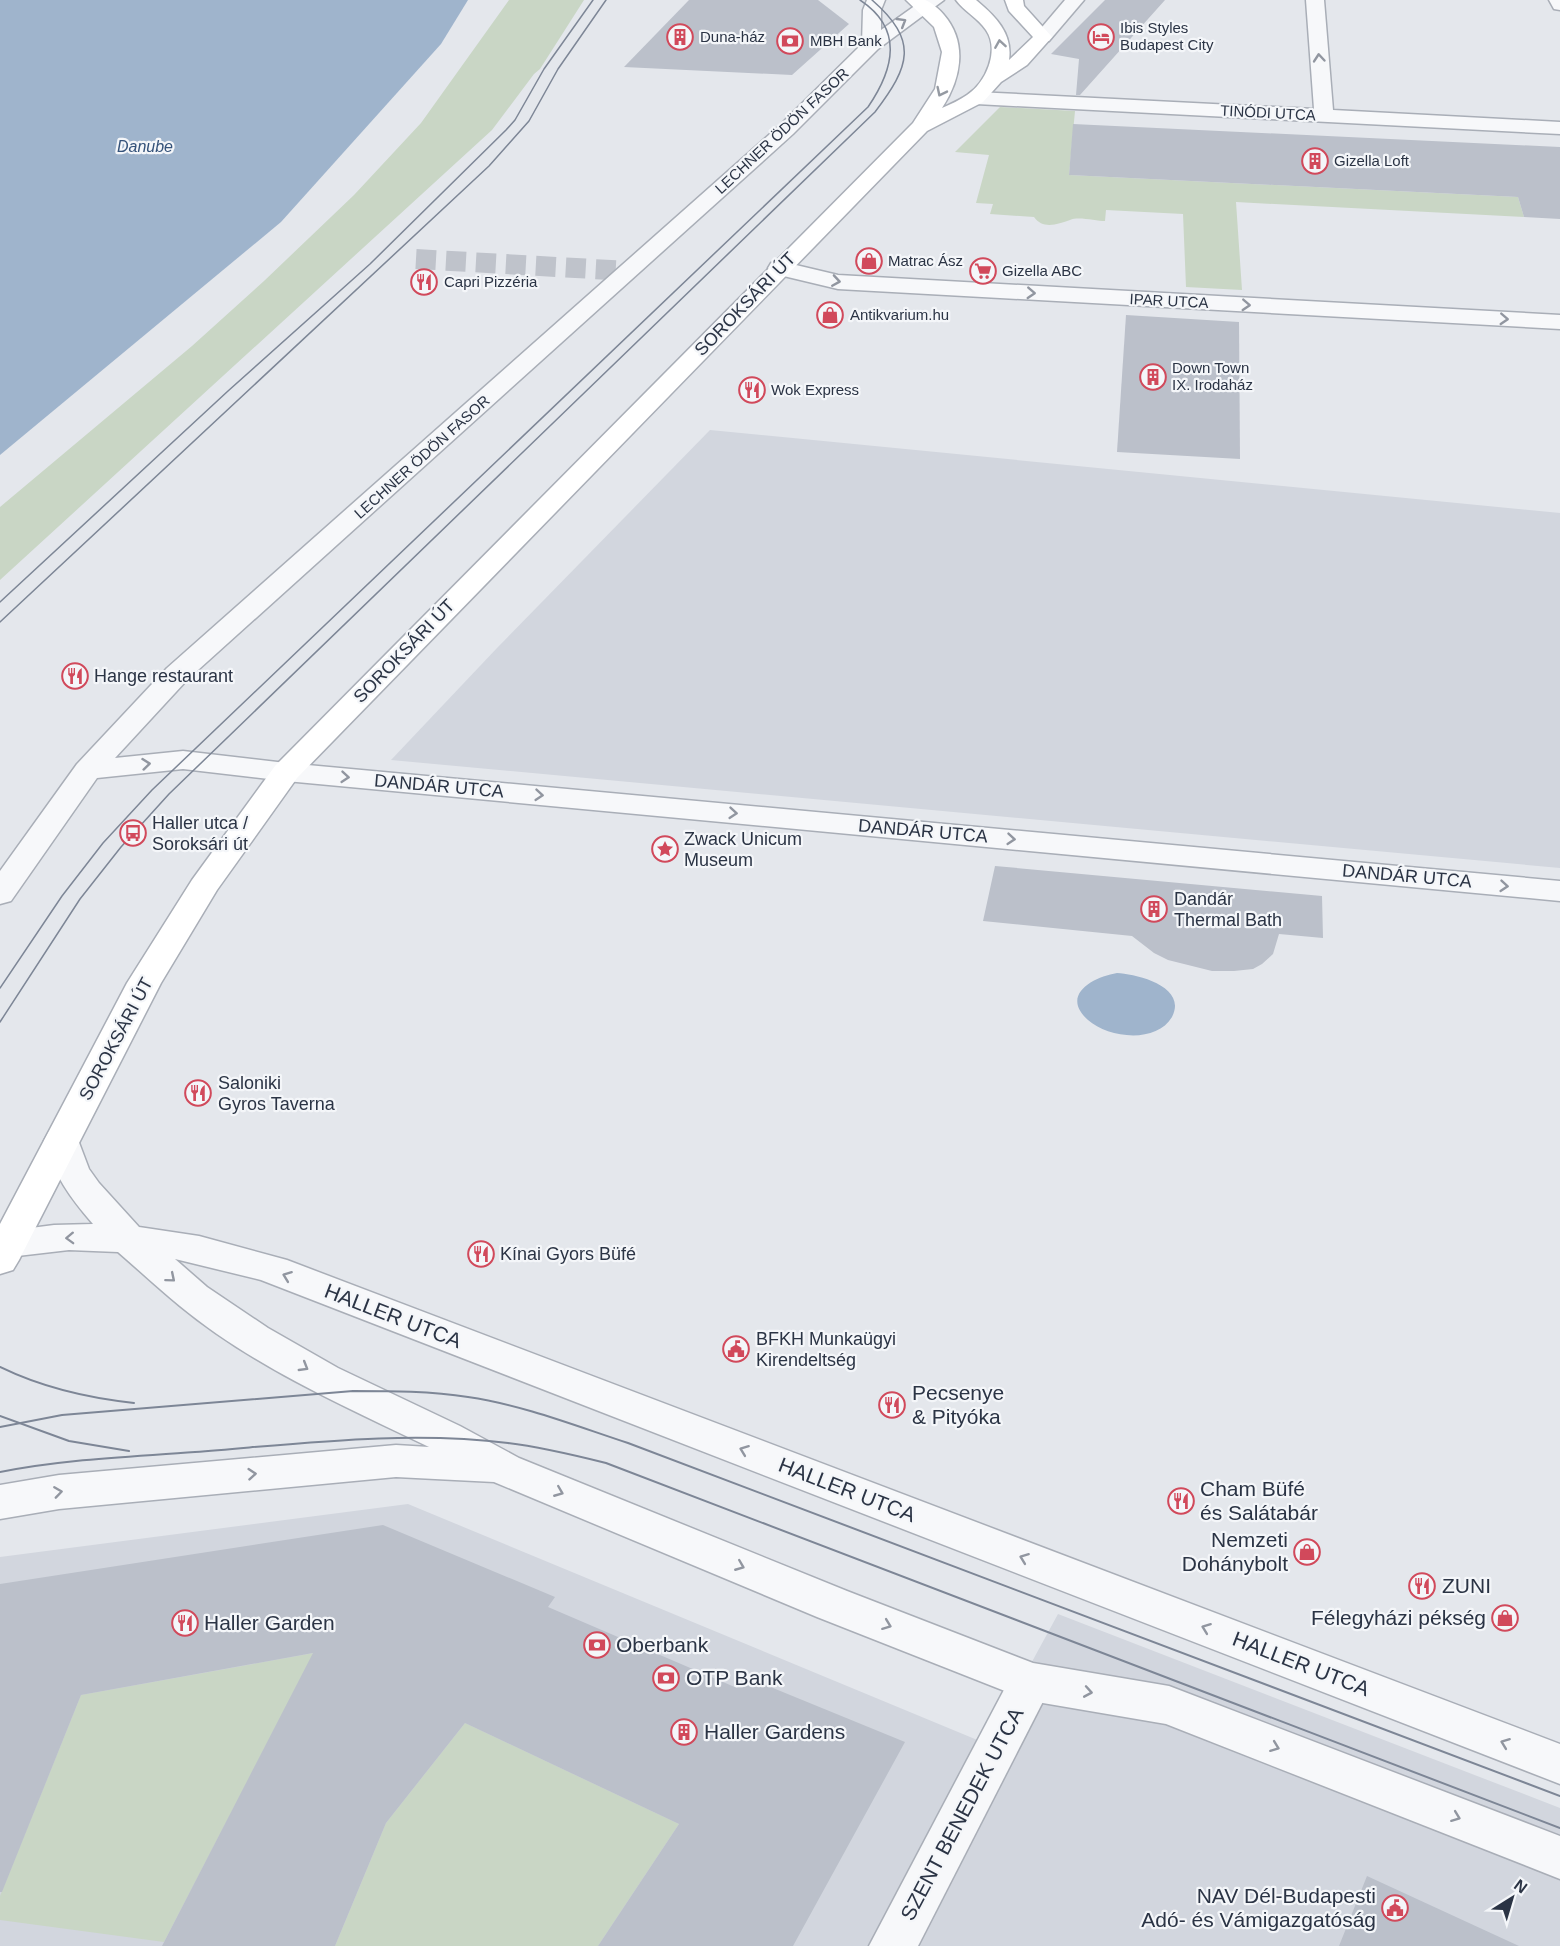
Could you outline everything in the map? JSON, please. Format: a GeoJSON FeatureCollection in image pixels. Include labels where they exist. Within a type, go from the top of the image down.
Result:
{"type":"FeatureCollection","features":[{"type":"Feature","properties":{"kind":"main road"},"geometry":{"type":"LineString","coordinates":[[966,0],[983,15],[1000,36],[1002,57],[994,78]]}},
{"type":"Feature","properties":{"kind":"main road"},"geometry":{"type":"LineString","coordinates":[[951,52],[983,15],[1002,0]]}},
{"type":"Feature","properties":{"kind":"main road"},"geometry":{"type":"LineString","coordinates":[[994,78],[1020,61],[1043,37],[1016,7],[1014,0]]}},
{"type":"Feature","properties":{"kind":"main road"},"geometry":{"type":"LineString","coordinates":[[925,3],[943,27],[951,52]]}},
{"type":"Feature","properties":{"kind":"main road","name":"SOROKSÁRI ÚT"},"geometry":{"type":"LineString","coordinates":[[4,1251],[144,983],[203,887],[286,772],[920,127],[945,89],[951,52]]}},
{"type":"Feature","properties":{"kind":"main road","name":"SOROKSÁRI ÚT"},"geometry":{"type":"LineString","coordinates":[[920,127],[976,98],[994,78]]}},
{"type":"Feature","properties":{"kind":"street"},"geometry":{"type":"LineString","coordinates":[[871,45],[872,10],[876,0]]}},
{"type":"Feature","properties":{"kind":"street"},"geometry":{"type":"LineString","coordinates":[[1043,37],[1075,0]]}},
{"type":"Feature","properties":{"kind":"street"},"geometry":{"type":"LineString","coordinates":[[1315,0],[1324,116]]}},
{"type":"Feature","properties":{"kind":"street"},"geometry":{"type":"LineString","coordinates":[[1558,0],[1560,5]]}},
{"type":"Feature","properties":{"kind":"street","name":"LECHNER ÖDÖN FASOR"},"geometry":{"type":"LineString","coordinates":[[0,894],[88,770],[177,674],[786,130],[871,45],[925,3]]}},
{"type":"Feature","properties":{"kind":"street","name":"TINÓDI UTCA"},"geometry":{"type":"LineString","coordinates":[[976,98],[1560,128]]}},
{"type":"Feature","properties":{"kind":"street","name":"IPAR UTCA"},"geometry":{"type":"LineString","coordinates":[[779,268],[838,282],[1560,322]]}},
{"type":"Feature","properties":{"kind":"street","name":"DANDÁR UTCA"},"geometry":{"type":"LineString","coordinates":[[88,770],[183,760],[286,772],[1560,891]]}},
{"type":"Feature","properties":{"kind":"street"},"geometry":{"type":"LineString","coordinates":[[62,1141],[72,1172],[86,1192],[128,1239],[194,1297],[254,1338],[324,1379],[446,1437],[506,1469],[832,1604],[1031,1682],[1168,1705],[1560,1858]]}},
{"type":"Feature","properties":{"kind":"street","name":"HALLER UTCA"},"geometry":{"type":"LineString","coordinates":[[4,1251],[69,1237],[128,1239],[227,1255],[274,1270],[1560,1764]]}},
{"type":"Feature","properties":{"kind":"street"},"geometry":{"type":"LineString","coordinates":[[0,1502],[59,1492],[396,1461],[445,1462],[506,1469]]}},
{"type":"Feature","properties":{"kind":"street","name":"SZENT BENEDEK UTCA"},"geometry":{"type":"LineString","coordinates":[[893,1946],[1031,1682]]}},
{"type":"Feature","properties":{"kind":"shaded area"},"geometry":{"type":"Polygon","coordinates":[[[710,430],[1560,513],[1560,868],[391,760],[710,430]]]}},
{"type":"Feature","properties":{"kind":"shaded area"},"geometry":{"type":"Polygon","coordinates":[[[408,1504],[987,1744],[1058,1614],[1560,1808],[1560,1946],[0,1946],[0,1557],[408,1504]]]}},
{"type":"Feature","properties":{"kind":"green space"},"geometry":{"type":"Polygon","coordinates":[[[509,0],[584,0],[540,69],[492,130],[0,580],[0,507],[192,346],[354,195],[421,123],[509,0]]]}},
{"type":"Feature","properties":{"kind":"green space"},"geometry":{"type":"Polygon","coordinates":[[[1000,107],[1075,111],[1069,175],[1518,197],[1524,217],[1236,202],[1242,290],[1186,287],[1183,214],[1106,210],[1105,221],[1078,218],[1046,225],[1034,217],[990,214],[993,204],[976,203],[989,155],[955,152],[1000,107]]]}},
{"type":"Feature","properties":{"kind":"green space"},"geometry":{"type":"Polygon","coordinates":[[[314,1653],[164,1942],[0,1920],[0,1896],[81,1695],[314,1653]]]}},
{"type":"Feature","properties":{"kind":"green space"},"geometry":{"type":"Polygon","coordinates":[[[465,1723],[679,1824],[598,1946],[335,1946],[386,1823],[465,1723]]]}},
{"type":"Feature","properties":{"kind":"water","name":"Danube"},"geometry":{"type":"Polygon","coordinates":[[[0,0],[468,0],[441,44],[281,222],[0,455],[0,0]]]}},
{"type":"Feature","properties":{"kind":"water"},"geometry":{"type":"Polygon","coordinates":[[[1117,973],[1147,979],[1167,990],[1173,997],[1175,1006],[1172,1017],[1165,1026],[1144,1035],[1119,1034],[1107,1031],[1088,1020],[1080,1011],[1077,1003],[1079,995],[1090,983],[1117,973]]]}},
{"type":"Feature","properties":{"kind":"building","name":"Duna-ház"},"geometry":{"type":"Polygon","coordinates":[[[689,0],[818,0],[849,24],[792,75],[624,67],[689,0]]]}},
{"type":"Feature","properties":{"kind":"building","name":"Ibis Styles Budapest City"},"geometry":{"type":"Polygon","coordinates":[[[1105,0],[1165,0],[1080,95],[1076,95],[1079,59],[1051,54],[1105,0]]]}},
{"type":"Feature","properties":{"kind":"building","name":"Gizella Loft"},"geometry":{"type":"Polygon","coordinates":[[[1073,124],[1560,147],[1560,219],[1524,217],[1518,197],[1069,175],[1073,124]]]}},
{"type":"Feature","properties":{"kind":"building","name":"Down Town IX. Irodaház"},"geometry":{"type":"Polygon","coordinates":[[[1126,315],[1239,322],[1240,459],[1117,452],[1126,315]]]}},
{"type":"Feature","properties":{"kind":"building","name":"Dandár Thermal Bath"},"geometry":{"type":"Polygon","coordinates":[[[995,866],[1322,896],[1323,938],[1279,934],[1273,954],[1253,969],[1212,971],[1168,960],[1154,953],[1132,936],[983,921],[995,866]]]}},
{"type":"Feature","properties":{"kind":"building","name":"Haller Gardens"},"geometry":{"type":"Polygon","coordinates":[[[383,1525],[555,1597],[548,1607],[737,1688],[744,1676],[905,1742],[793,1946],[598,1946],[679,1824],[465,1723],[386,1823],[335,1946],[162,1946],[313,1653],[81,1695],[2,1892],[0,1892],[0,1584],[383,1525]]]}},
{"type":"Feature","properties":{"kind":"building","name":"NAV Dél-Budapesti Adó- és Vámigazgatóság"},"geometry":{"type":"Polygon","coordinates":[[[1367,1876],[1519,1946],[1339,1946],[1367,1876]]]}},
{"type":"Feature","properties":{"kind":"tunnel"},"geometry":{"type":"LineString","coordinates":[[416,259],[628,271]]}},
{"type":"Feature","properties":{"kind":"tram line"},"geometry":{"type":"LineString","coordinates":[[0,602],[228,391],[370,264],[506,130],[515,120],[544,69],[593,0]]}},
{"type":"Feature","properties":{"kind":"tram line"},"geometry":{"type":"LineString","coordinates":[[0,622],[489,166],[529,121],[558,69],[606,0]]}},
{"type":"Feature","properties":{"kind":"tram line"},"geometry":{"type":"LineString","coordinates":[[0,988],[62,896],[103,843],[152,790],[868,107],[884,78],[890,50],[889,37],[883,24],[874,11],[860,0]]}},
{"type":"Feature","properties":{"kind":"tram line"},"geometry":{"type":"LineString","coordinates":[[0,1022],[80,899],[121,847],[169,794],[875,112],[896,81],[904,54],[903,41],[897,28],[872,0]]}},
{"type":"Feature","properties":{"kind":"tram line"},"geometry":{"type":"LineString","coordinates":[[0,1367],[32,1381],[66,1391],[134,1403]]}},
{"type":"Feature","properties":{"kind":"tram line"},"geometry":{"type":"LineString","coordinates":[[20,1423],[62,1415],[353,1391],[440,1394],[509,1405],[628,1443],[1560,1796]]}},
{"type":"Feature","properties":{"kind":"tram line"},"geometry":{"type":"LineString","coordinates":[[0,1416],[20,1423]]}},
{"type":"Feature","properties":{"kind":"tram line"},"geometry":{"type":"LineString","coordinates":[[0,1427],[20,1423]]}},
{"type":"Feature","properties":{"kind":"tram line"},"geometry":{"type":"LineString","coordinates":[[20,1423],[69,1441],[129,1451]]}},
{"type":"Feature","properties":{"kind":"tram line"},"geometry":{"type":"LineString","coordinates":[[0,1472],[97,1459],[391,1438],[469,1439],[570,1454],[606,1463],[1560,1828]]}},
{"type":"Feature","properties":{"kind":"place","name":"Duna-ház"},"geometry":{"type":"Point","coordinates":[680,37]}},
{"type":"Feature","properties":{"kind":"place","name":"Ibis Styles Budapest City"},"geometry":{"type":"Point","coordinates":[1101,37]}},
{"type":"Feature","properties":{"kind":"place","name":"MBH Bank"},"geometry":{"type":"Point","coordinates":[790,41]}},
{"type":"Feature","properties":{"kind":"place","name":"Gizella Loft"},"geometry":{"type":"Point","coordinates":[1315,161]}},
{"type":"Feature","properties":{"kind":"place","name":"Matrac Ász"},"geometry":{"type":"Point","coordinates":[869,261]}},
{"type":"Feature","properties":{"kind":"place","name":"Gizella ABC"},"geometry":{"type":"Point","coordinates":[983,271]}},
{"type":"Feature","properties":{"kind":"place","name":"Capri Pizzéria"},"geometry":{"type":"Point","coordinates":[424,282]}},
{"type":"Feature","properties":{"kind":"place","name":"Antikvarium.hu"},"geometry":{"type":"Point","coordinates":[830,315]}},
{"type":"Feature","properties":{"kind":"place","name":"Down Town IX. Irodaház"},"geometry":{"type":"Point","coordinates":[1153,377]}},
{"type":"Feature","properties":{"kind":"place","name":"Wok Express"},"geometry":{"type":"Point","coordinates":[752,390]}},
{"type":"Feature","properties":{"kind":"place","name":"Hange restaurant"},"geometry":{"type":"Point","coordinates":[75,676]}},
{"type":"Feature","properties":{"kind":"place","name":"Haller utca / Soroksári út"},"geometry":{"type":"Point","coordinates":[133,833]}},
{"type":"Feature","properties":{"kind":"place","name":"Zwack Unicum Museum"},"geometry":{"type":"Point","coordinates":[665,849]}},
{"type":"Feature","properties":{"kind":"place","name":"Dandár Thermal Bath"},"geometry":{"type":"Point","coordinates":[1154,909]}},
{"type":"Feature","properties":{"kind":"place","name":"Saloniki Gyros Taverna"},"geometry":{"type":"Point","coordinates":[198,1093]}},
{"type":"Feature","properties":{"kind":"place","name":"Kínai Gyors Büfé"},"geometry":{"type":"Point","coordinates":[481,1254]}},
{"type":"Feature","properties":{"kind":"place","name":"BFKH Munkaügyi Kirendeltség"},"geometry":{"type":"Point","coordinates":[736,1349]}},
{"type":"Feature","properties":{"kind":"place","name":"Pecsenye & Pityóka"},"geometry":{"type":"Point","coordinates":[892,1405]}},
{"type":"Feature","properties":{"kind":"place","name":"Cham Büfé és Salátabár"},"geometry":{"type":"Point","coordinates":[1181,1501]}},
{"type":"Feature","properties":{"kind":"place","name":"Nemzeti Dohánybolt"},"geometry":{"type":"Point","coordinates":[1307,1552]}},
{"type":"Feature","properties":{"kind":"place","name":"ZUNI"},"geometry":{"type":"Point","coordinates":[1422,1586]}},
{"type":"Feature","properties":{"kind":"place","name":"Félegyházi pékség"},"geometry":{"type":"Point","coordinates":[1505,1618]}},
{"type":"Feature","properties":{"kind":"place","name":"Haller Garden"},"geometry":{"type":"Point","coordinates":[185,1623]}},
{"type":"Feature","properties":{"kind":"place","name":"Oberbank"},"geometry":{"type":"Point","coordinates":[597,1645]}},
{"type":"Feature","properties":{"kind":"place","name":"OTP Bank"},"geometry":{"type":"Point","coordinates":[666,1678]}},
{"type":"Feature","properties":{"kind":"place","name":"Haller Gardens"},"geometry":{"type":"Point","coordinates":[684,1732]}},
{"type":"Feature","properties":{"kind":"place","name":"NAV Dél-Budapesti Adó- és Vámigazgatóság"},"geometry":{"type":"Point","coordinates":[1395,1908]}}]}
